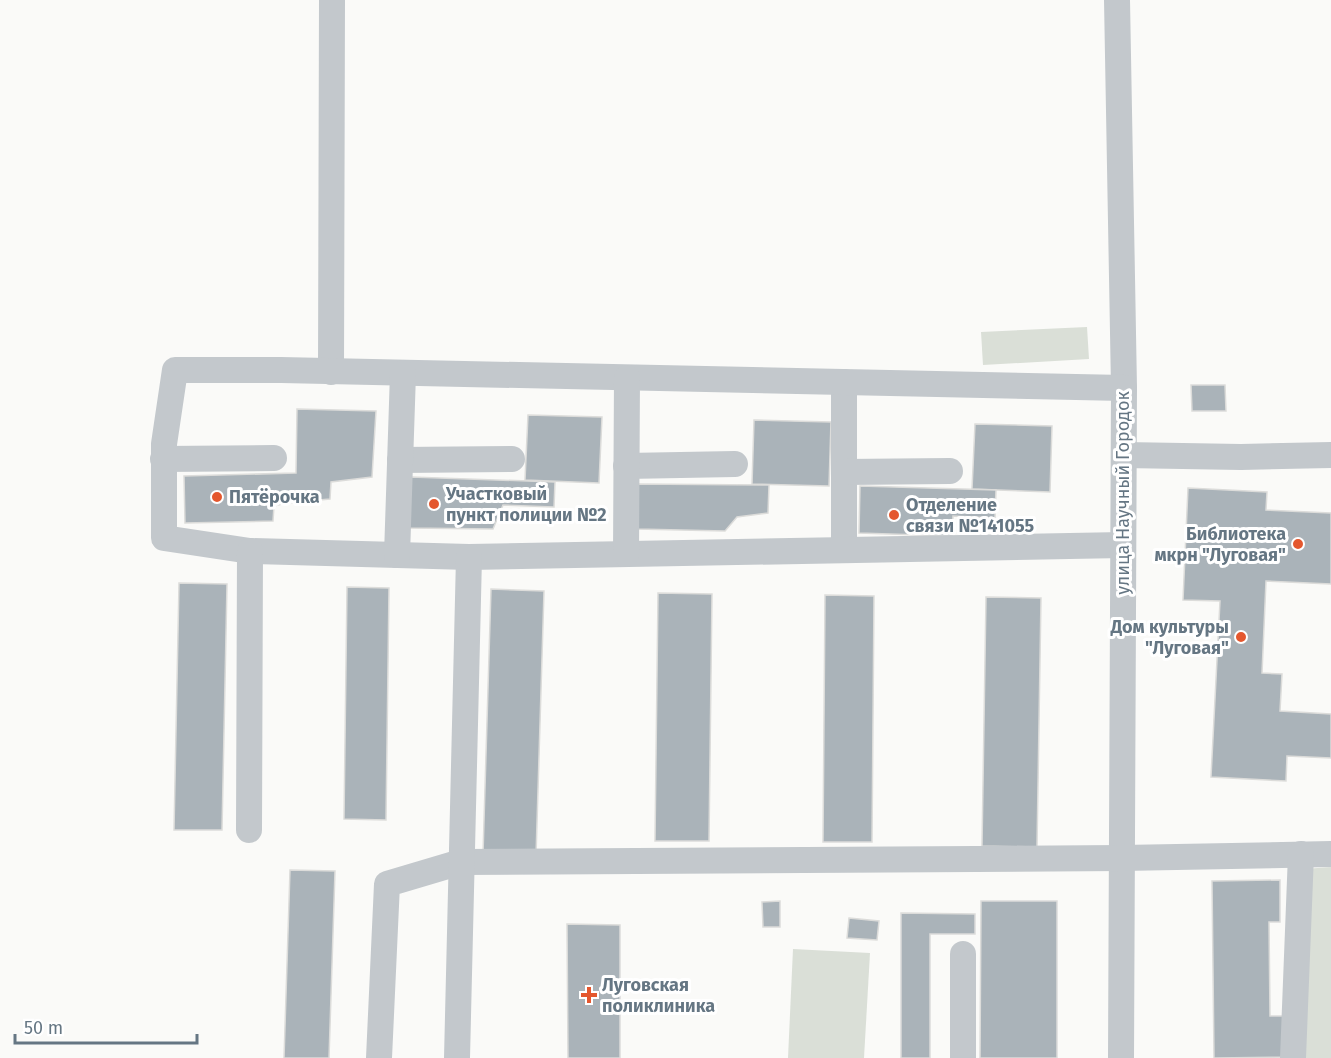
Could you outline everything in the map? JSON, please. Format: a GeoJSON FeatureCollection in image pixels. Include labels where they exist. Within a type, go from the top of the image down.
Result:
{"type":"FeatureCollection","features":[{"type":"Feature","properties":{"kind":"street"},"geometry":{"type":"LineString","coordinates":[[331,372],[332,0]]}},
{"type":"Feature","properties":{"kind":"street","name":"улица Научный Городок"},"geometry":{"type":"LineString","coordinates":[[1117,0],[1124,388],[1121,1058]]}},
{"type":"Feature","properties":{"kind":"street"},"geometry":{"type":"LineString","coordinates":[[1123,545],[469,557],[250,551],[164,538],[163,459],[175,370],[1124,388]]}},
{"type":"Feature","properties":{"kind":"street"},"geometry":{"type":"LineString","coordinates":[[397,555],[403,373]]}},
{"type":"Feature","properties":{"kind":"street"},"geometry":{"type":"LineString","coordinates":[[626,554],[627,378]]}},
{"type":"Feature","properties":{"kind":"street"},"geometry":{"type":"LineString","coordinates":[[844,382],[844,550]]}},
{"type":"Feature","properties":{"kind":"street"},"geometry":{"type":"LineString","coordinates":[[1124,455],[1241,457],[1331,455]]}},
{"type":"Feature","properties":{"kind":"street"},"geometry":{"type":"LineString","coordinates":[[163,459],[274,458]]}},
{"type":"Feature","properties":{"kind":"street"},"geometry":{"type":"LineString","coordinates":[[400,459],[512,459]]}},
{"type":"Feature","properties":{"kind":"street"},"geometry":{"type":"LineString","coordinates":[[626,466],[735,464]]}},
{"type":"Feature","properties":{"kind":"street"},"geometry":{"type":"LineString","coordinates":[[844,472],[950,471]]}},
{"type":"Feature","properties":{"kind":"street"},"geometry":{"type":"LineString","coordinates":[[249,830],[250,551]]}},
{"type":"Feature","properties":{"kind":"street"},"geometry":{"type":"LineString","coordinates":[[457,1058],[469,557]]}},
{"type":"Feature","properties":{"kind":"street"},"geometry":{"type":"LineString","coordinates":[[379,1058],[387,884],[462,862],[1122,858],[1331,854]]}},
{"type":"Feature","properties":{"kind":"street"},"geometry":{"type":"LineString","coordinates":[[1293,1058],[1301,855]]}},
{"type":"Feature","properties":{"kind":"street"},"geometry":{"type":"LineString","coordinates":[[963,954],[963,1058]]}},
{"type":"Feature","properties":{"kind":"shaded area"},"geometry":{"type":"Polygon","coordinates":[[[1087,327],[1089,359],[983,365],[981,332],[1087,327]]]}},
{"type":"Feature","properties":{"kind":"shaded area"},"geometry":{"type":"Polygon","coordinates":[[[1331,867],[1331,1058],[1304,1058],[1304,869],[1331,867]]]}},
{"type":"Feature","properties":{"kind":"shaded area"},"geometry":{"type":"Polygon","coordinates":[[[793,949],[870,953],[864,1058],[788,1058],[793,949]]]}},
{"type":"Feature","properties":{"kind":"building"},"geometry":{"type":"Polygon","coordinates":[[[1191,385],[1225,385],[1226,411],[1192,411],[1191,385]]]}},
{"type":"Feature","properties":{"kind":"building"},"geometry":{"type":"Polygon","coordinates":[[[297,409],[376,411],[372,477],[331,482],[330,499],[274,506],[273,521],[185,523],[184,476],[296,473],[297,409]]]}},
{"type":"Feature","properties":{"kind":"building"},"geometry":{"type":"Polygon","coordinates":[[[528,415],[602,417],[599,483],[525,480],[528,415]]]}},
{"type":"Feature","properties":{"kind":"building"},"geometry":{"type":"Polygon","coordinates":[[[754,420],[831,422],[829,486],[752,484],[754,420]]]}},
{"type":"Feature","properties":{"kind":"building"},"geometry":{"type":"Polygon","coordinates":[[[975,424],[1052,426],[1050,492],[972,489],[975,424]]]}},
{"type":"Feature","properties":{"kind":"building"},"geometry":{"type":"Polygon","coordinates":[[[411,477],[555,482],[554,507],[503,505],[493,529],[409,528],[411,477]]]}},
{"type":"Feature","properties":{"kind":"building"},"geometry":{"type":"Polygon","coordinates":[[[636,484],[769,485],[768,513],[737,517],[725,531],[637,529],[636,484]]]}},
{"type":"Feature","properties":{"kind":"building"},"geometry":{"type":"Polygon","coordinates":[[[860,486],[996,490],[995,518],[953,516],[952,536],[859,533],[860,486]]]}},
{"type":"Feature","properties":{"kind":"building","name":"Дом культуры \"Луговая\""},"geometry":{"type":"Polygon","coordinates":[[[1188,488],[1267,492],[1266,510],[1331,513],[1331,584],[1266,581],[1262,673],[1282,674],[1280,711],[1331,714],[1331,758],[1287,756],[1286,781],[1211,777],[1220,601],[1183,600],[1188,488]]]}},
{"type":"Feature","properties":{"kind":"building"},"geometry":{"type":"Polygon","coordinates":[[[179,583],[227,584],[222,830],[174,830],[179,583]]]}},
{"type":"Feature","properties":{"kind":"building"},"geometry":{"type":"Polygon","coordinates":[[[347,587],[389,588],[386,820],[344,819],[347,587]]]}},
{"type":"Feature","properties":{"kind":"building"},"geometry":{"type":"Polygon","coordinates":[[[491,589],[544,591],[536,856],[483,854],[491,589]]]}},
{"type":"Feature","properties":{"kind":"building"},"geometry":{"type":"Polygon","coordinates":[[[658,593],[712,594],[709,841],[655,841],[658,593]]]}},
{"type":"Feature","properties":{"kind":"building"},"geometry":{"type":"Polygon","coordinates":[[[825,595],[874,596],[872,842],[823,842],[825,595]]]}},
{"type":"Feature","properties":{"kind":"building"},"geometry":{"type":"Polygon","coordinates":[[[986,597],[1041,598],[1037,847],[982,846],[986,597]]]}},
{"type":"Feature","properties":{"kind":"building"},"geometry":{"type":"Polygon","coordinates":[[[290,870],[335,871],[329,1058],[284,1058],[290,870]]]}},
{"type":"Feature","properties":{"kind":"building"},"geometry":{"type":"Polygon","coordinates":[[[1280,880],[1280,922],[1269,922],[1270,1016],[1284,1016],[1284,1057],[1214,1058],[1212,881],[1280,880]]]}},
{"type":"Feature","properties":{"kind":"building"},"geometry":{"type":"Polygon","coordinates":[[[780,901],[780,927],[763,927],[762,902],[780,901]]]}},
{"type":"Feature","properties":{"kind":"building"},"geometry":{"type":"Polygon","coordinates":[[[981,901],[1057,901],[1057,1058],[980,1058],[981,901]]]}},
{"type":"Feature","properties":{"kind":"building"},"geometry":{"type":"Polygon","coordinates":[[[901,913],[975,914],[975,934],[930,934],[930,1058],[901,1058],[901,913]]]}},
{"type":"Feature","properties":{"kind":"building"},"geometry":{"type":"Polygon","coordinates":[[[849,918],[879,921],[877,940],[847,938],[849,918]]]}},
{"type":"Feature","properties":{"kind":"building"},"geometry":{"type":"Polygon","coordinates":[[[567,924],[620,925],[620,1058],[568,1058],[567,924]]]}},
{"type":"Feature","properties":{"kind":"place","name":"Пятёрочка"},"geometry":{"type":"Point","coordinates":[217,497]}},
{"type":"Feature","properties":{"kind":"place","name":"Участковый пункт полиции №2"},"geometry":{"type":"Point","coordinates":[434,504]}},
{"type":"Feature","properties":{"kind":"place","name":"Отделение связи №141055"},"geometry":{"type":"Point","coordinates":[894,515]}},
{"type":"Feature","properties":{"kind":"place","name":"Библиотека мкрн \"Луговая\""},"geometry":{"type":"Point","coordinates":[1298,544]}},
{"type":"Feature","properties":{"kind":"place","name":"Дом культуры \"Луговая\""},"geometry":{"type":"Point","coordinates":[1241,637]}},
{"type":"Feature","properties":{"kind":"place","name":"Луговская поликлиника"},"geometry":{"type":"Point","coordinates":[589,995]}}]}
